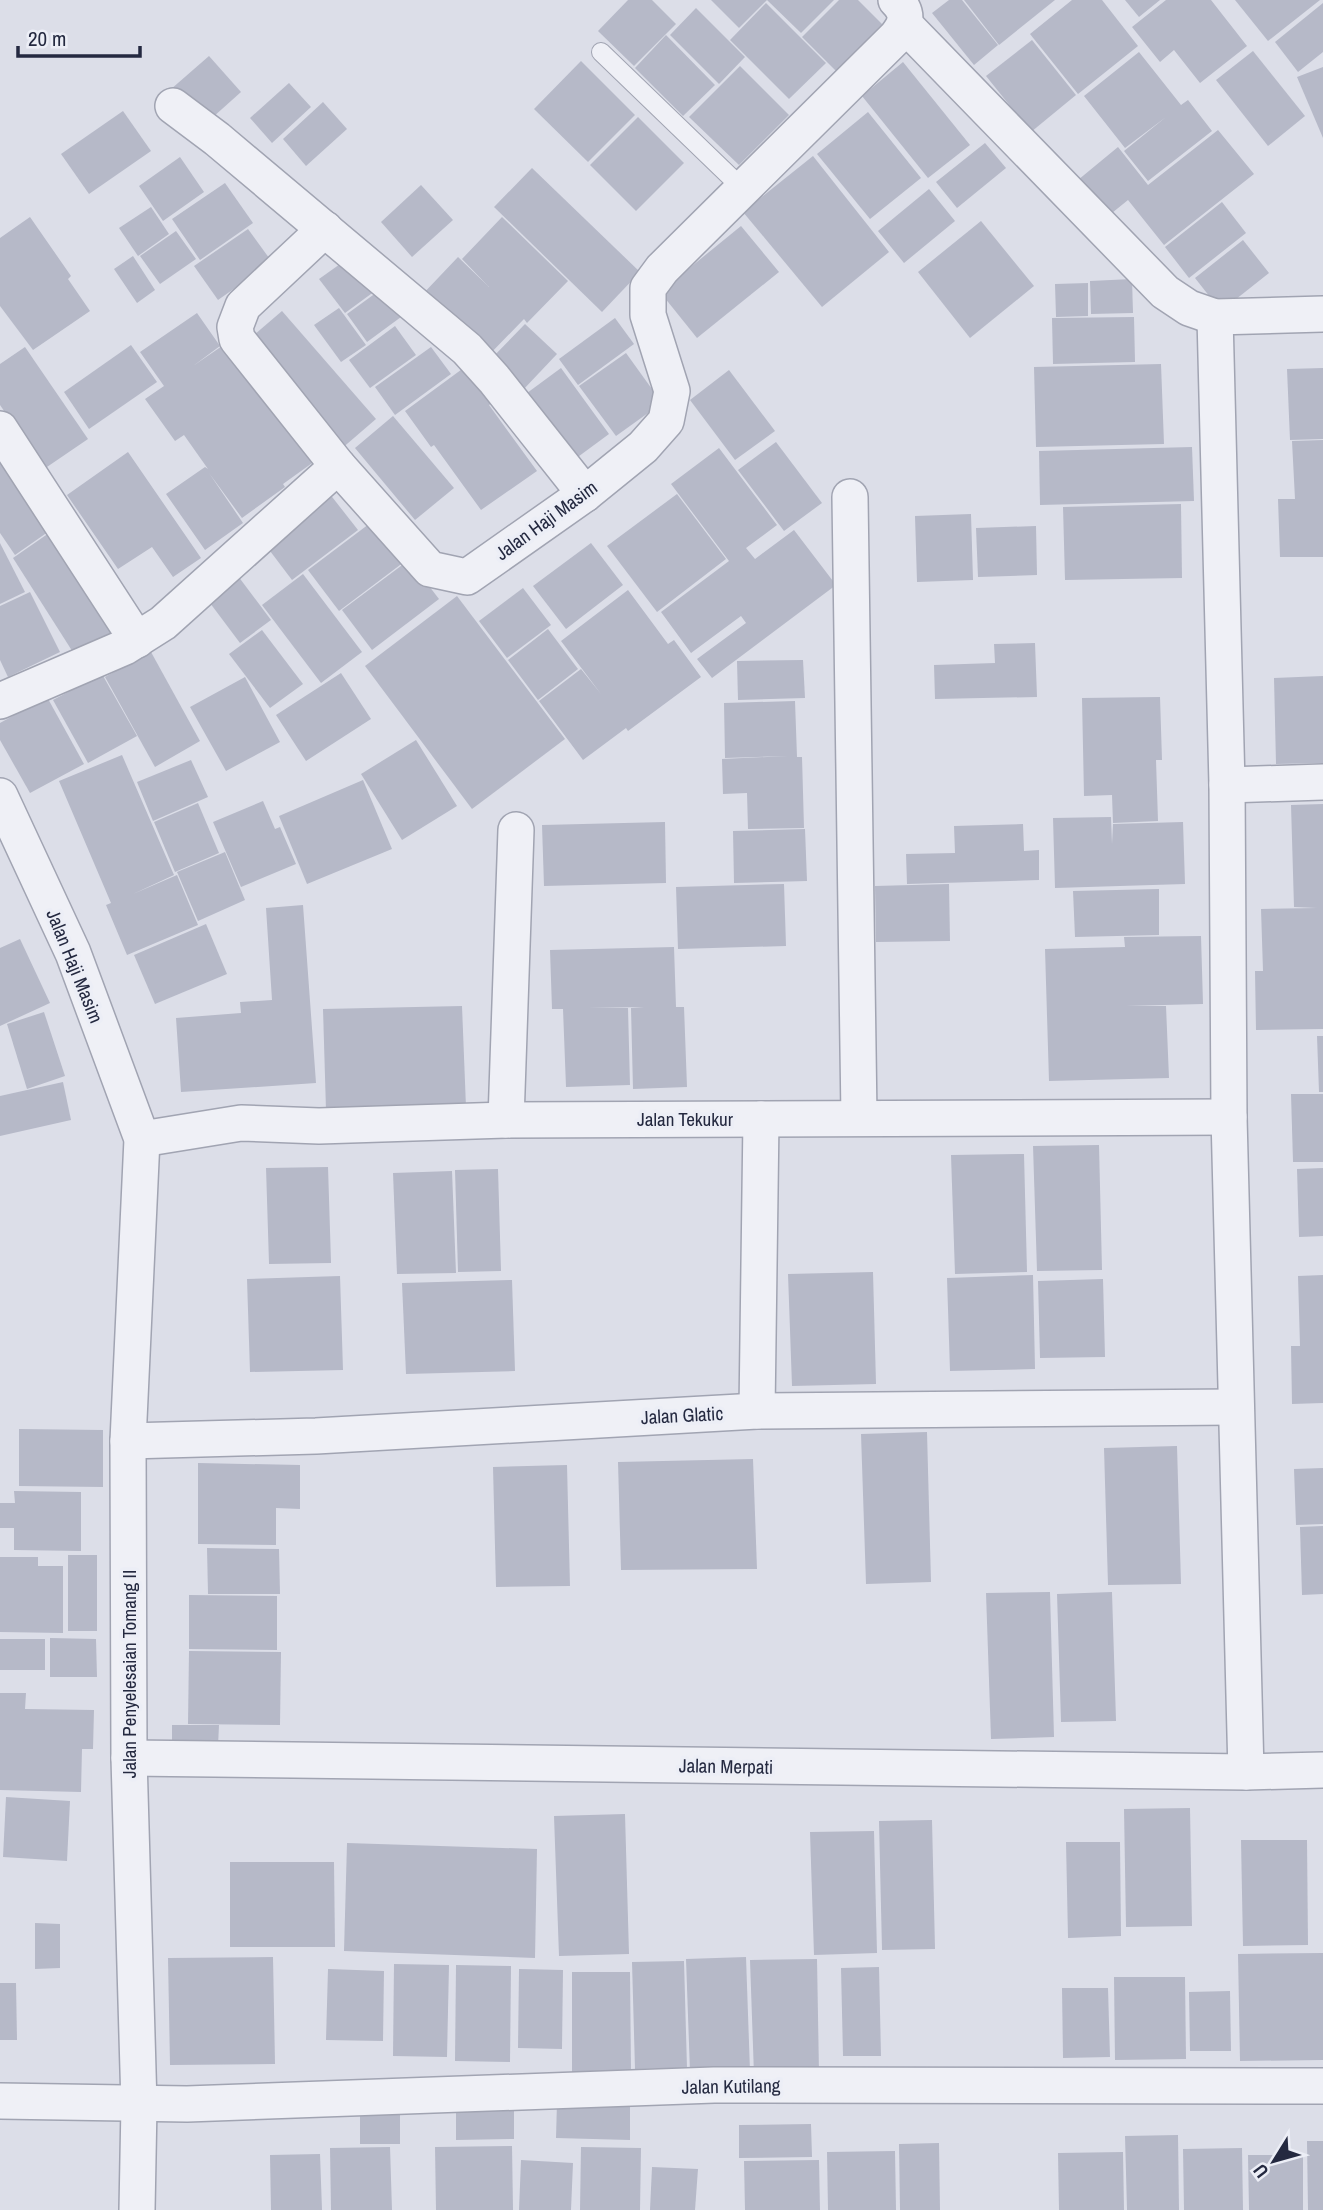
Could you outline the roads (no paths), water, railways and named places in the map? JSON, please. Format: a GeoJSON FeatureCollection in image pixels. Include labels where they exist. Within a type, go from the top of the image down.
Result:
{"type":"FeatureCollection","features":[{"type":"Feature","properties":{"kind":"street","name":"Jalan Haji Masim"},"geometry":{"type":"LineString","coordinates":[[325,229],[243,306],[235,327],[237,339],[338,466],[430,569],[467,577],[584,494],[643,447],[666,421],[672,391],[648,315],[648,288],[662,269],[881,53],[901,13]]}},
{"type":"Feature","properties":{"kind":"street"},"geometry":{"type":"LineString","coordinates":[[901,13],[1165,292],[1189,308],[1215,317],[1323,314]]}},
{"type":"Feature","properties":{"kind":"street"},"geometry":{"type":"LineString","coordinates":[[173,106],[467,349],[494,379],[584,494]]}},
{"type":"Feature","properties":{"kind":"street"},"geometry":{"type":"LineString","coordinates":[[1215,317],[1227,785],[1229,1117],[1246,1772]]}},
{"type":"Feature","properties":{"kind":"street"},"geometry":{"type":"LineString","coordinates":[[0,429],[137,640]]}},
{"type":"Feature","properties":{"kind":"street"},"geometry":{"type":"LineString","coordinates":[[0,701],[137,640],[163,623],[338,466]]}},
{"type":"Feature","properties":{"kind":"street"},"geometry":{"type":"LineString","coordinates":[[850,497],[859,1117]]}},
{"type":"Feature","properties":{"kind":"street"},"geometry":{"type":"LineString","coordinates":[[1227,785],[1323,782]]}},
{"type":"Feature","properties":{"kind":"street","name":"Jalan Haji Masim"},"geometry":{"type":"LineString","coordinates":[[0,796],[72,953],[142,1139]]}},
{"type":"Feature","properties":{"kind":"street"},"geometry":{"type":"LineString","coordinates":[[506,1120],[516,830]]}},
{"type":"Feature","properties":{"kind":"street","name":"Jalan Tekukur"},"geometry":{"type":"LineString","coordinates":[[142,1139],[241,1123],[319,1126],[506,1120],[1229,1117]]}},
{"type":"Feature","properties":{"kind":"street"},"geometry":{"type":"LineString","coordinates":[[757,1411],[761,1119]]}},
{"type":"Feature","properties":{"kind":"street","name":"Jalan Penyelesaian Tomang II"},"geometry":{"type":"LineString","coordinates":[[137,2210],[139,2105],[129,1758],[128,1441],[142,1139]]}},
{"type":"Feature","properties":{"kind":"street","name":"Jalan Glatic"},"geometry":{"type":"LineString","coordinates":[[128,1441],[316,1436],[757,1411],[1236,1407]]}},
{"type":"Feature","properties":{"kind":"street","name":"Jalan Merpati"},"geometry":{"type":"LineString","coordinates":[[129,1758],[1246,1772],[1323,1770]]}},
{"type":"Feature","properties":{"kind":"street","name":"Jalan Kutilang"},"geometry":{"type":"LineString","coordinates":[[0,2101],[139,2105],[714,2085],[1323,2086]]}},
{"type":"Feature","properties":{"kind":"lane"},"geometry":{"type":"LineString","coordinates":[[601,52],[743,190]]}}]}
